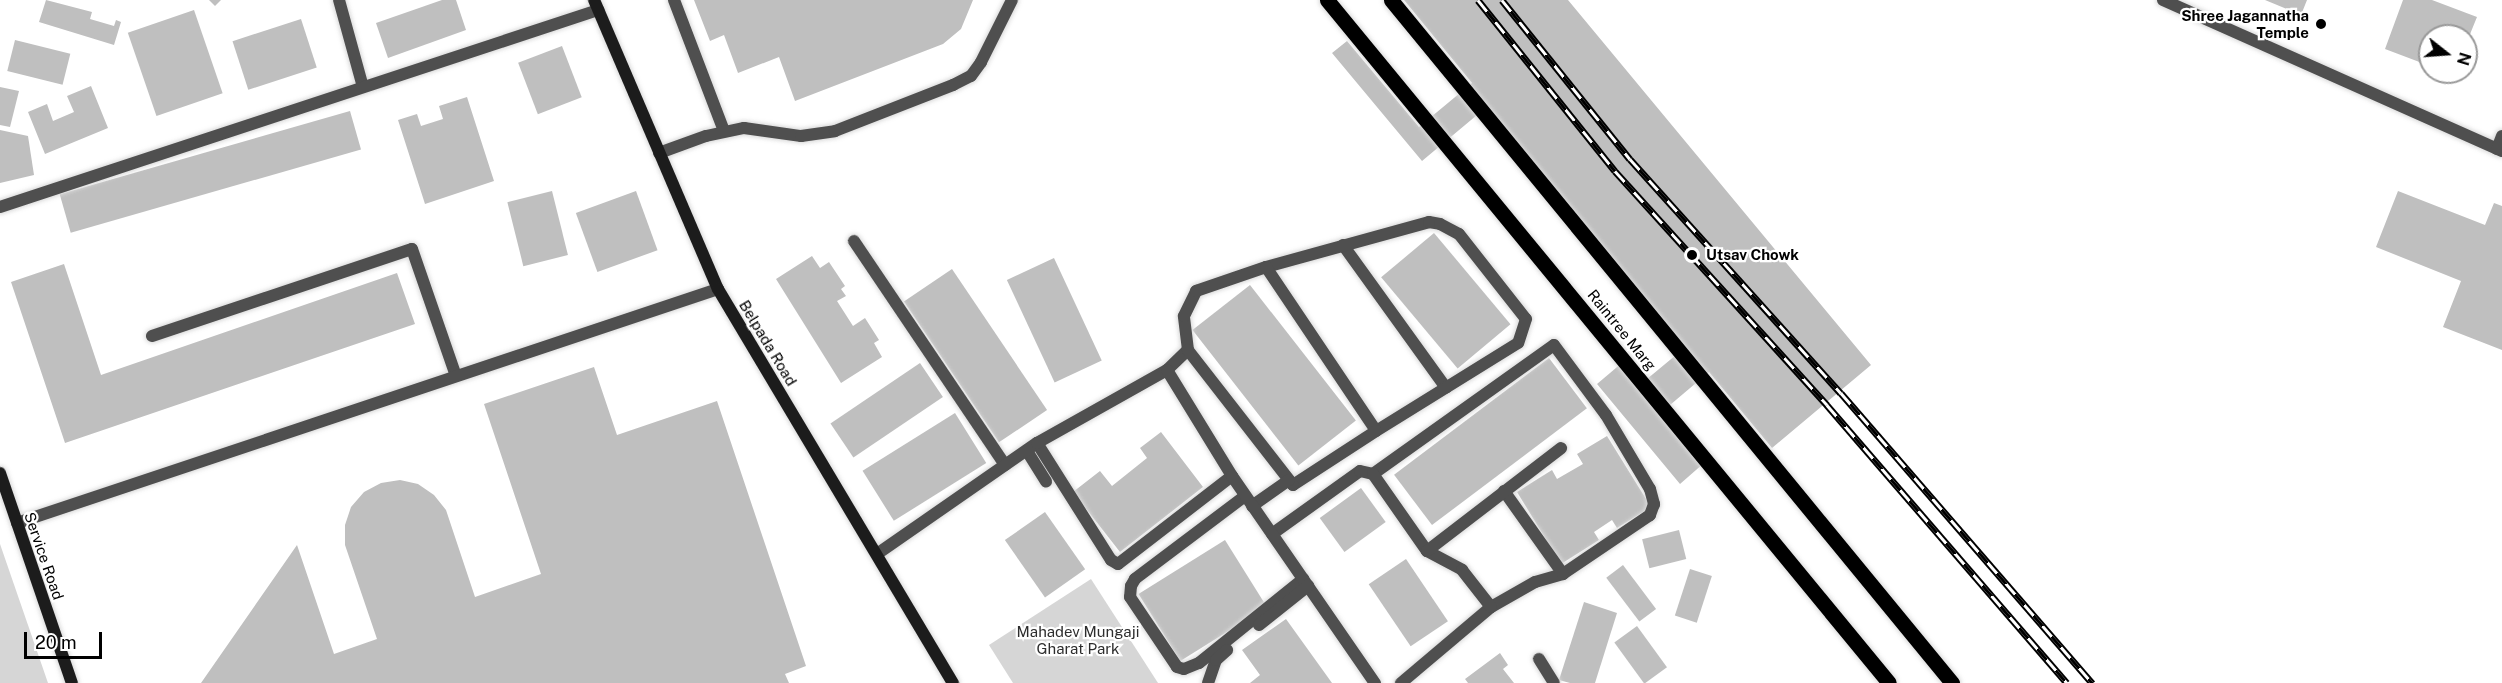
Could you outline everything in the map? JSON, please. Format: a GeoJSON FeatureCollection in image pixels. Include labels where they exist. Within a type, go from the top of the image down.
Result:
{"type":"FeatureCollection","features":[{"type":"Feature","properties":{"kind":"main road","name":"Raintree Marg"},"geometry":{"type":"LineString","coordinates":[[1327,0],[1889,683]]}},
{"type":"Feature","properties":{"kind":"main road","name":"Raintree Marg"},"geometry":{"type":"LineString","coordinates":[[1391,0],[1952,683]]}},
{"type":"Feature","properties":{"kind":"street"},"geometry":{"type":"LineString","coordinates":[[339,0],[363,87]]}},
{"type":"Feature","properties":{"kind":"street"},"geometry":{"type":"LineString","coordinates":[[674,0],[724,131]]}},
{"type":"Feature","properties":{"kind":"street"},"geometry":{"type":"LineString","coordinates":[[659,153],[724,131],[744,128],[801,136],[835,131],[953,85],[976,69],[1012,0]]}},
{"type":"Feature","properties":{"kind":"street"},"geometry":{"type":"LineString","coordinates":[[2163,0],[2499,150],[2502,136]]}},
{"type":"Feature","properties":{"kind":"street"},"geometry":{"type":"LineString","coordinates":[[0,207],[363,87],[596,5]]}},
{"type":"Feature","properties":{"kind":"street","name":"Belpada Road"},"geometry":{"type":"LineString","coordinates":[[596,5],[718,289],[953,683]]}},
{"type":"Feature","properties":{"kind":"street"},"geometry":{"type":"LineString","coordinates":[[1429,222],[1440,224],[1459,234],[1526,319],[1518,343],[1376,431],[1299,485],[1289,480],[1188,350],[1184,316],[1196,291],[1266,267],[1429,222]]}},
{"type":"Feature","properties":{"kind":"street"},"geometry":{"type":"LineString","coordinates":[[854,241],[1005,465]]}},
{"type":"Feature","properties":{"kind":"street"},"geometry":{"type":"LineString","coordinates":[[1343,245],[1446,388]]}},
{"type":"Feature","properties":{"kind":"street"},"geometry":{"type":"LineString","coordinates":[[152,336],[412,249],[456,376]]}},
{"type":"Feature","properties":{"kind":"street"},"geometry":{"type":"LineString","coordinates":[[1266,267],[1376,431]]}},
{"type":"Feature","properties":{"kind":"street"},"geometry":{"type":"LineString","coordinates":[[17,523],[718,289]]}},
{"type":"Feature","properties":{"kind":"street"},"geometry":{"type":"LineString","coordinates":[[1373,474],[1554,345],[1606,415],[1650,489],[1654,504],[1650,515],[1563,574],[1535,582],[1491,607],[1401,683]]}},
{"type":"Feature","properties":{"kind":"street"},"geometry":{"type":"LineString","coordinates":[[877,554],[1032,447],[1167,370],[1188,350]]}},
{"type":"Feature","properties":{"kind":"street"},"geometry":{"type":"LineString","coordinates":[[1167,370],[1232,476],[1375,683]]}},
{"type":"Feature","properties":{"kind":"street"},"geometry":{"type":"LineString","coordinates":[[1032,447],[1111,560],[1118,564],[1232,476]]}},
{"type":"Feature","properties":{"kind":"street"},"geometry":{"type":"LineString","coordinates":[[1032,447],[1046,481]]}},
{"type":"Feature","properties":{"kind":"street"},"geometry":{"type":"LineString","coordinates":[[1427,551],[1561,448]]}},
{"type":"Feature","properties":{"kind":"street"},"geometry":{"type":"LineString","coordinates":[[1272,534],[1360,471],[1373,474],[1427,551],[1462,570],[1491,607]]}},
{"type":"Feature","properties":{"kind":"street","name":"Service Road"},"geometry":{"type":"LineString","coordinates":[[0,473],[72,683]]}},
{"type":"Feature","properties":{"kind":"street"},"geometry":{"type":"LineString","coordinates":[[1289,480],[1249,501],[1135,579],[1131,586],[1130,597],[1177,667],[1184,669],[1199,663],[1305,583]]}},
{"type":"Feature","properties":{"kind":"street"},"geometry":{"type":"LineString","coordinates":[[1504,491],[1563,574]]}},
{"type":"Feature","properties":{"kind":"street"},"geometry":{"type":"LineString","coordinates":[[1208,683],[1215,660],[1305,583]]}},
{"type":"Feature","properties":{"kind":"street"},"geometry":{"type":"LineString","coordinates":[[1539,659],[1554,683]]}},
{"type":"Feature","properties":{"kind":"green space"},"geometry":{"type":"Polygon","coordinates":[[[0,544],[48,683],[0,683],[0,544]]]}},
{"type":"Feature","properties":{"kind":"green space","name":"Mahadev Mungaji Gharat Park"},"geometry":{"type":"Polygon","coordinates":[[[1091,579],[1158,683],[1013,683],[989,645],[1091,579]]]}},
{"type":"Feature","properties":{"kind":"building"},"geometry":{"type":"Polygon","coordinates":[[[46,0],[92,12],[90,19],[114,26],[116,20],[121,22],[114,45],[39,22],[46,0]]]}},
{"type":"Feature","properties":{"kind":"building"},"geometry":{"type":"Polygon","coordinates":[[[209,0],[221,0],[215,6],[209,0]]]}},
{"type":"Feature","properties":{"kind":"building"},"geometry":{"type":"Polygon","coordinates":[[[442,0],[456,0],[466,30],[388,58],[376,23],[442,0]]]}},
{"type":"Feature","properties":{"kind":"building"},"geometry":{"type":"Polygon","coordinates":[[[694,0],[973,0],[961,29],[943,44],[795,101],[779,57],[738,73],[724,35],[710,41],[694,0]]]}},
{"type":"Feature","properties":{"kind":"building","name":"Utsav Chowk"},"geometry":{"type":"Polygon","coordinates":[[[1404,0],[1568,0],[1871,365],[1772,448],[1709,372],[1670,405],[1712,456],[1680,484],[1597,384],[1623,362],[1641,384],[1682,350],[1483,110],[1422,161],[1332,53],[1347,41],[1419,127],[1472,83],[1404,0]]]}},
{"type":"Feature","properties":{"kind":"building"},"geometry":{"type":"Polygon","coordinates":[[[2265,0],[2307,0],[2301,15],[2265,0]]]}},
{"type":"Feature","properties":{"kind":"building"},"geometry":{"type":"Polygon","coordinates":[[[2403,0],[2432,0],[2477,17],[2474,24],[2418,24],[2418,61],[2385,49],[2403,0]]]}},
{"type":"Feature","properties":{"kind":"building"},"geometry":{"type":"Polygon","coordinates":[[[194,10],[223,93],[156,116],[128,33],[194,10]]]}},
{"type":"Feature","properties":{"kind":"building"},"geometry":{"type":"Polygon","coordinates":[[[301,19],[317,68],[248,90],[233,41],[301,19]]]}},
{"type":"Feature","properties":{"kind":"building"},"geometry":{"type":"Polygon","coordinates":[[[15,40],[70,54],[63,85],[7,71],[15,40]]]}},
{"type":"Feature","properties":{"kind":"building"},"geometry":{"type":"Polygon","coordinates":[[[562,46],[582,97],[538,114],[518,63],[562,46]]]}},
{"type":"Feature","properties":{"kind":"building"},"geometry":{"type":"Polygon","coordinates":[[[91,86],[108,128],[45,154],[28,112],[47,104],[53,121],[74,112],[67,96],[91,86]]]}},
{"type":"Feature","properties":{"kind":"building"},"geometry":{"type":"Polygon","coordinates":[[[0,87],[19,91],[10,127],[0,125],[0,87]]]}},
{"type":"Feature","properties":{"kind":"building"},"geometry":{"type":"Polygon","coordinates":[[[467,97],[494,181],[425,204],[398,120],[417,114],[421,126],[443,119],[439,106],[467,97]]]}},
{"type":"Feature","properties":{"kind":"building"},"geometry":{"type":"Polygon","coordinates":[[[350,111],[361,149],[71,233],[60,194],[350,111]]]}},
{"type":"Feature","properties":{"kind":"building"},"geometry":{"type":"Polygon","coordinates":[[[0,130],[28,136],[34,175],[0,183],[0,130]]]}},
{"type":"Feature","properties":{"kind":"building"},"geometry":{"type":"Polygon","coordinates":[[[552,191],[568,255],[523,266],[507,202],[552,191]]]}},
{"type":"Feature","properties":{"kind":"building"},"geometry":{"type":"Polygon","coordinates":[[[636,191],[658,250],[597,272],[576,213],[636,191]]]}},
{"type":"Feature","properties":{"kind":"building"},"geometry":{"type":"Polygon","coordinates":[[[2398,191],[2485,225],[2494,203],[2502,206],[2502,350],[2443,327],[2461,281],[2376,247],[2398,191]]]}},
{"type":"Feature","properties":{"kind":"building"},"geometry":{"type":"Polygon","coordinates":[[[1434,233],[1510,324],[1458,369],[1381,277],[1434,233]]]}},
{"type":"Feature","properties":{"kind":"building"},"geometry":{"type":"Polygon","coordinates":[[[812,256],[820,268],[829,262],[845,286],[841,289],[846,296],[837,301],[853,326],[865,318],[879,340],[874,343],[882,357],[841,383],[776,279],[812,256]]]}},
{"type":"Feature","properties":{"kind":"building"},"geometry":{"type":"Polygon","coordinates":[[[1054,258],[1102,360],[1055,382],[1007,280],[1054,258]]]}},
{"type":"Feature","properties":{"kind":"building"},"geometry":{"type":"Polygon","coordinates":[[[64,264],[101,375],[397,273],[415,324],[65,443],[11,282],[64,264]]]}},
{"type":"Feature","properties":{"kind":"building"},"geometry":{"type":"Polygon","coordinates":[[[952,269],[1047,410],[999,442],[904,301],[952,269]]]}},
{"type":"Feature","properties":{"kind":"building"},"geometry":{"type":"Polygon","coordinates":[[[1250,285],[1356,421],[1298,465],[1192,330],[1250,285]]]}},
{"type":"Feature","properties":{"kind":"building"},"geometry":{"type":"Polygon","coordinates":[[[1549,358],[1587,408],[1432,525],[1394,475],[1549,358]]]}},
{"type":"Feature","properties":{"kind":"building"},"geometry":{"type":"Polygon","coordinates":[[[920,363],[943,397],[853,457],[830,423],[920,363]]]}},
{"type":"Feature","properties":{"kind":"building"},"geometry":{"type":"Polygon","coordinates":[[[594,367],[617,435],[717,401],[806,666],[785,674],[789,683],[201,683],[297,545],[334,654],[377,639],[345,545],[345,525],[351,507],[364,492],[381,483],[400,480],[418,484],[434,495],[446,510],[475,597],[541,574],[484,404],[594,367]]]}},
{"type":"Feature","properties":{"kind":"building"},"geometry":{"type":"Polygon","coordinates":[[[955,413],[986,463],[894,521],[863,471],[955,413]]]}},
{"type":"Feature","properties":{"kind":"building"},"geometry":{"type":"Polygon","coordinates":[[[1161,432],[1203,487],[1120,552],[1073,492],[1100,471],[1112,486],[1147,458],[1140,448],[1161,432]]]}},
{"type":"Feature","properties":{"kind":"building"},"geometry":{"type":"Polygon","coordinates":[[[1607,436],[1651,507],[1617,528],[1612,520],[1594,532],[1599,540],[1561,564],[1517,492],[1552,470],[1557,479],[1583,464],[1577,454],[1607,436]]]}},
{"type":"Feature","properties":{"kind":"building"},"geometry":{"type":"Polygon","coordinates":[[[1361,488],[1386,522],[1344,552],[1320,518],[1361,488]]]}},
{"type":"Feature","properties":{"kind":"building"},"geometry":{"type":"Polygon","coordinates":[[[1045,512],[1085,569],[1045,597],[1005,540],[1045,512]]]}},
{"type":"Feature","properties":{"kind":"building"},"geometry":{"type":"Polygon","coordinates":[[[1679,530],[1686,559],[1649,568],[1642,539],[1679,530]]]}},
{"type":"Feature","properties":{"kind":"building"},"geometry":{"type":"Polygon","coordinates":[[[1225,540],[1267,607],[1180,661],[1138,594],[1225,540]]]}},
{"type":"Feature","properties":{"kind":"building"},"geometry":{"type":"Polygon","coordinates":[[[1406,559],[1448,621],[1411,646],[1369,584],[1406,559]]]}},
{"type":"Feature","properties":{"kind":"building"},"geometry":{"type":"Polygon","coordinates":[[[1623,565],[1656,609],[1639,622],[1606,578],[1623,565]]]}},
{"type":"Feature","properties":{"kind":"building"},"geometry":{"type":"Polygon","coordinates":[[[1690,569],[1712,576],[1697,623],[1675,616],[1690,569]]]}},
{"type":"Feature","properties":{"kind":"building"},"geometry":{"type":"Polygon","coordinates":[[[1584,602],[1617,613],[1595,683],[1570,683],[1559,680],[1584,602]]]}},
{"type":"Feature","properties":{"kind":"building"},"geometry":{"type":"Polygon","coordinates":[[[1286,619],[1332,683],[1250,683],[1260,675],[1242,650],[1286,619]]]}},
{"type":"Feature","properties":{"kind":"building"},"geometry":{"type":"Polygon","coordinates":[[[1637,626],[1667,667],[1644,683],[1614,642],[1637,626]]]}},
{"type":"Feature","properties":{"kind":"building"},"geometry":{"type":"Polygon","coordinates":[[[1500,653],[1508,665],[1503,669],[1514,683],[1468,683],[1465,679],[1500,653]]]}},
{"type":"Feature","properties":{"kind":"railway"},"geometry":{"type":"LineString","coordinates":[[1478,0],[1615,171],[1827,405],[2067,683]]}},
{"type":"Feature","properties":{"kind":"railway"},"geometry":{"type":"LineString","coordinates":[[1502,0],[1630,159],[1841,393],[2092,683]]}},
{"type":"Feature","properties":{"kind":"place","name":"Shree Jagannatha Temple"},"geometry":{"type":"Point","coordinates":[2321,24]}},
{"type":"Feature","properties":{"kind":"place","name":"Utsav Chowk"},"geometry":{"type":"Point","coordinates":[1692,255]}}]}
